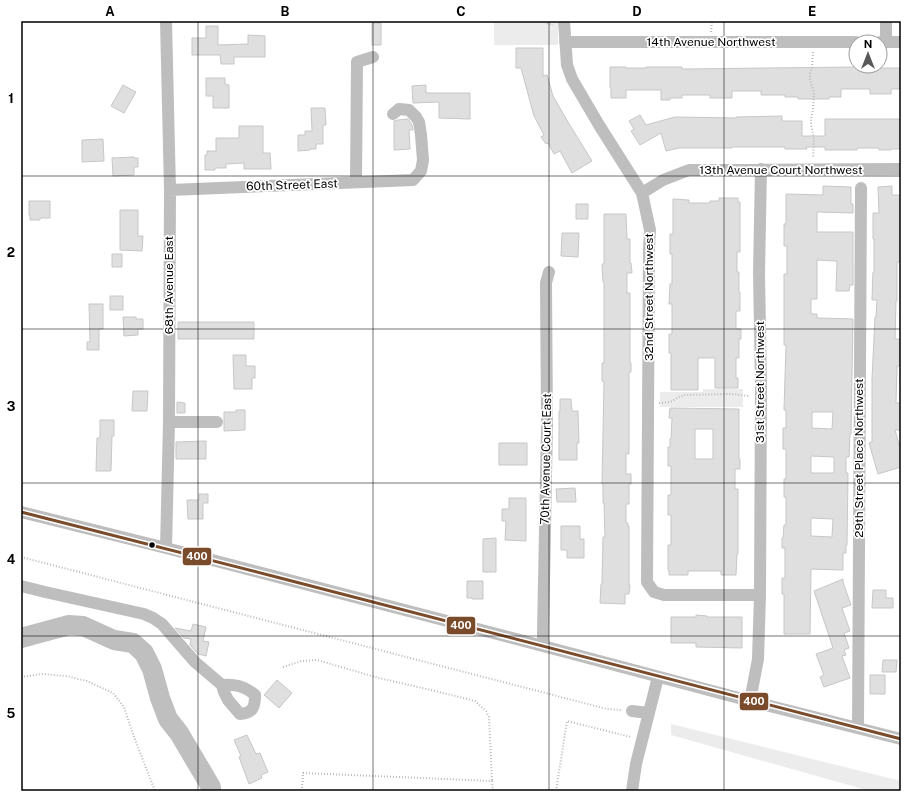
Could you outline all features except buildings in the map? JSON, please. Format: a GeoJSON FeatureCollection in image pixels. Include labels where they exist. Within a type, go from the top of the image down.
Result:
{"type":"FeatureCollection","features":[{"type":"Feature","properties":{"kind":"street","name":"68th Avenue East"},"geometry":{"type":"LineString","coordinates":[[166,21],[170,190],[166,548]]}},
{"type":"Feature","properties":{"kind":"street","name":"32nd Street Northwest"},"geometry":{"type":"LineString","coordinates":[[564,21],[567,65],[572,79],[642,193],[650,230],[647,582],[654,592],[664,595],[760,595]]}},
{"type":"Feature","properties":{"kind":"street"},"geometry":{"type":"LineString","coordinates":[[884,34],[886,21]]}},
{"type":"Feature","properties":{"kind":"street","name":"14th Avenue Northwest"},"geometry":{"type":"LineString","coordinates":[[565,42],[848,42]]}},
{"type":"Feature","properties":{"kind":"street"},"geometry":{"type":"LineString","coordinates":[[888,42],[901,42]]}},
{"type":"Feature","properties":{"kind":"street"},"geometry":{"type":"LineString","coordinates":[[356,182],[357,62],[373,58]]}},
{"type":"Feature","properties":{"kind":"street","name":"60th Street East"},"geometry":{"type":"LineString","coordinates":[[170,190],[413,180],[421,171],[423,160],[422,135],[419,122],[409,110],[399,109],[393,114]]}},
{"type":"Feature","properties":{"kind":"street","name":"31st Street Northwest"},"geometry":{"type":"LineString","coordinates":[[760,595],[761,397],[759,273],[761,169]]}},
{"type":"Feature","properties":{"kind":"street","name":"13th Avenue Court Northwest"},"geometry":{"type":"LineString","coordinates":[[642,193],[663,180],[689,170],[901,169]]}},
{"type":"Feature","properties":{"kind":"street","name":"29th Street Place Northwest"},"geometry":{"type":"LineString","coordinates":[[858,727],[861,188]]}},
{"type":"Feature","properties":{"kind":"street","name":"70th Avenue Court East"},"geometry":{"type":"LineString","coordinates":[[543,646],[542,633],[547,425],[546,283],[549,272]]}},
{"type":"Feature","properties":{"kind":"street"},"geometry":{"type":"LineString","coordinates":[[168,422],[217,422]]}},
{"type":"Feature","properties":{"kind":"street"},"geometry":{"type":"LineString","coordinates":[[21,512],[166,548],[901,739]]}},
{"type":"Feature","properties":{"kind":"street"},"geometry":{"type":"LineString","coordinates":[[21,586],[144,614],[153,618],[162,624],[195,662],[222,685]]}},
{"type":"Feature","properties":{"kind":"street"},"geometry":{"type":"LineString","coordinates":[[750,701],[758,659],[760,595]]}},
{"type":"Feature","properties":{"kind":"street"},"geometry":{"type":"LineString","coordinates":[[632,791],[636,764],[658,677]]}},
{"type":"Feature","properties":{"kind":"street"},"geometry":{"type":"LineString","coordinates":[[632,711],[649,713]]}},
{"type":"Feature","properties":{"kind":"path"},"geometry":{"type":"LineString","coordinates":[[813,42],[810,80],[814,93],[811,119],[814,140],[813,169]]}},
{"type":"Feature","properties":{"kind":"path"},"geometry":{"type":"LineString","coordinates":[[648,403],[670,402],[685,395],[731,394],[761,397]]}},
{"type":"Feature","properties":{"kind":"path"},"geometry":{"type":"LineString","coordinates":[[21,557],[607,709],[632,711]]}},
{"type":"Feature","properties":{"kind":"path"},"geometry":{"type":"LineString","coordinates":[[283,667],[302,661],[317,660],[379,678],[475,701],[486,712],[489,718],[492,791]]}},
{"type":"Feature","properties":{"kind":"path"},"geometry":{"type":"LineString","coordinates":[[21,677],[42,674],[66,676],[87,681],[113,693],[124,708],[155,791]]}},
{"type":"Feature","properties":{"kind":"path"},"geometry":{"type":"LineString","coordinates":[[556,791],[566,721],[642,740]]}},
{"type":"Feature","properties":{"kind":"path"},"geometry":{"type":"LineString","coordinates":[[302,791],[303,773],[492,781]]}},
{"type":"Feature","properties":{"kind":"shaded area"},"geometry":{"type":"Polygon","coordinates":[[[494,21],[558,21],[558,45],[494,45],[494,21]]]}},
{"type":"Feature","properties":{"kind":"shaded area"},"geometry":{"type":"Polygon","coordinates":[[[703,389],[743,389],[743,407],[660,407],[660,392],[703,392],[703,389]]]}},
{"type":"Feature","properties":{"kind":"shaded area"},"geometry":{"type":"Polygon","coordinates":[[[671,724],[901,781],[901,791],[870,791],[671,735],[671,724]]]}},
{"type":"Feature","properties":{"kind":"waterway"},"geometry":{"type":"LineString","coordinates":[[21,638],[69,625],[83,626],[114,640],[133,643],[144,653],[152,669],[160,698],[168,719],[179,733],[211,787],[211,791]]}},
{"type":"Feature","properties":{"kind":"transit line","name":"400"},"geometry":{"type":"LineString","coordinates":[[21,512],[901,739]]}}]}
